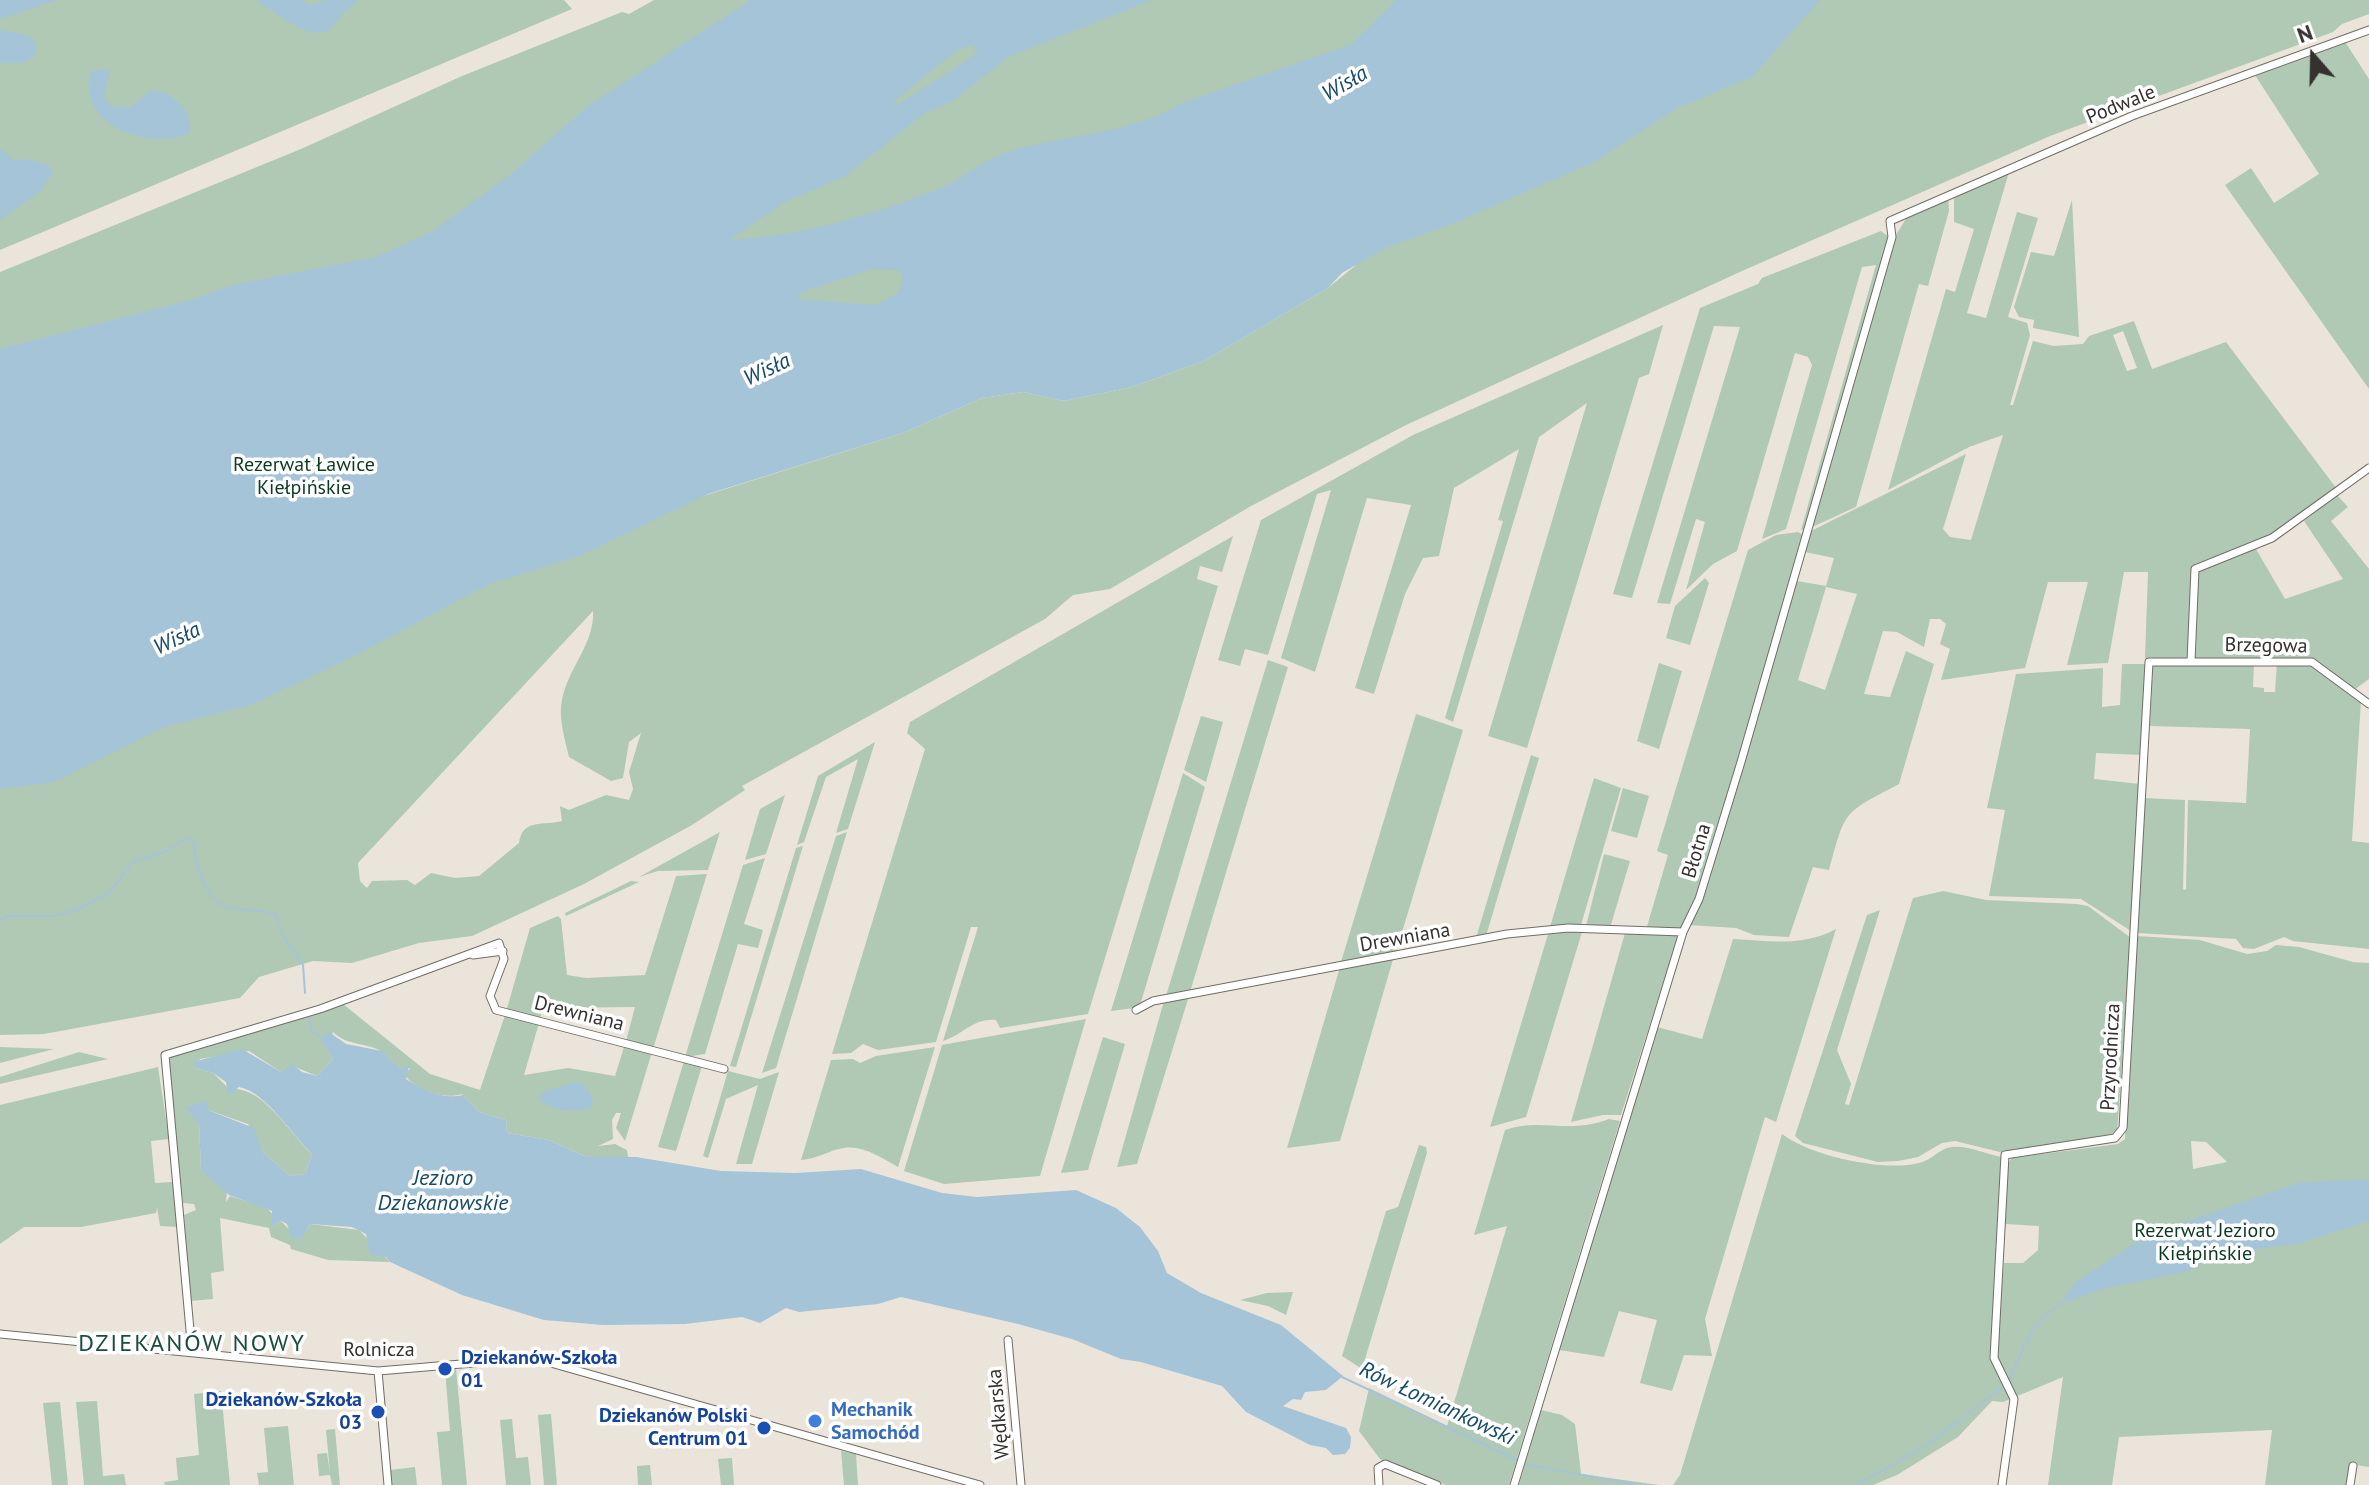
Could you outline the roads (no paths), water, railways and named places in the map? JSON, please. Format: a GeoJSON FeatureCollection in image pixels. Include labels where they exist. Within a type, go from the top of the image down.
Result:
{"type":"FeatureCollection","features":[{"type":"Feature","properties":{"kind":"street","name":"Podwale"},"geometry":{"type":"LineString","coordinates":[[1890,221],[2132,116],[2369,30]]}},
{"type":"Feature","properties":{"kind":"street","name":"Błotna"},"geometry":{"type":"LineString","coordinates":[[1514,1485],[1683,932],[1708,869],[1808,534],[1892,237],[1890,221]]}},
{"type":"Feature","properties":{"kind":"street"},"geometry":{"type":"LineString","coordinates":[[2191,661],[2195,569],[2272,538],[2369,468]]}},
{"type":"Feature","properties":{"kind":"street","name":"Brzegowa"},"geometry":{"type":"LineString","coordinates":[[2149,662],[2312,662],[2369,704]]}},
{"type":"Feature","properties":{"kind":"street","name":"Przyrodnicza"},"geometry":{"type":"LineString","coordinates":[[2002,1485],[2014,1399],[1994,1358],[2005,1155],[2115,1138],[2123,1128],[2149,662]]}},
{"type":"Feature","properties":{"kind":"street","name":"Drewniana"},"geometry":{"type":"LineString","coordinates":[[1136,1010],[1153,1001],[1507,934],[1568,928],[1683,932]]}},
{"type":"Feature","properties":{"kind":"street","name":"Drewniana"},"geometry":{"type":"LineString","coordinates":[[192,1352],[165,1055],[320,1009],[501,947],[502,965],[490,996],[496,1010],[724,1069]]}},
{"type":"Feature","properties":{"kind":"street","name":"Rolnicza"},"geometry":{"type":"LineString","coordinates":[[0,1334],[378,1371],[533,1358],[980,1485]]}},
{"type":"Feature","properties":{"kind":"street","name":"Wędkarska"},"geometry":{"type":"LineString","coordinates":[[1008,1340],[1021,1485]]}},
{"type":"Feature","properties":{"kind":"street"},"geometry":{"type":"LineString","coordinates":[[378,1371],[388,1485]]}},
{"type":"Feature","properties":{"kind":"street"},"geometry":{"type":"LineString","coordinates":[[1379,1485],[1378,1468],[1385,1464],[1437,1485]]}},
{"type":"Feature","properties":{"kind":"street"},"geometry":{"type":"LineString","coordinates":[[2350,1485],[2353,1466]]}},
{"type":"Feature","properties":{"kind":"water"},"geometry":{"type":"Polygon","coordinates":[[[0,0],[58,0],[0,19],[0,0]]]}},
{"type":"Feature","properties":{"kind":"water"},"geometry":{"type":"Polygon","coordinates":[[[256,0],[300,0],[310,5],[326,0],[357,0],[330,29],[319,33],[290,23],[256,0]]]}},
{"type":"Feature","properties":{"kind":"water","name":"Rezerwat Ławice Kiełpińskie"},"geometry":{"type":"Polygon","coordinates":[[[751,0],[1152,0],[1008,57],[953,101],[926,112],[844,177],[787,201],[729,240],[756,238],[837,223],[890,207],[949,184],[1005,153],[1116,129],[1352,44],[1396,0],[1820,0],[1752,77],[1677,108],[1594,162],[1454,223],[1385,248],[1342,273],[1328,288],[1204,361],[1132,387],[1064,401],[1023,392],[982,398],[903,433],[708,494],[579,556],[487,585],[354,656],[251,705],[164,727],[54,782],[0,789],[0,349],[191,300],[237,284],[376,257],[433,231],[511,174],[588,106],[751,0]],[[972,45],[956,51],[892,103],[899,104],[978,52],[972,45]],[[872,269],[801,292],[797,299],[875,305],[897,294],[904,279],[899,270],[872,269]]]}},
{"type":"Feature","properties":{"kind":"water"},"geometry":{"type":"Polygon","coordinates":[[[0,30],[29,36],[36,43],[35,55],[24,63],[0,63],[0,30]]]}},
{"type":"Feature","properties":{"kind":"water"},"geometry":{"type":"Polygon","coordinates":[[[99,69],[110,71],[104,97],[111,107],[131,107],[151,90],[159,91],[174,98],[185,110],[190,133],[155,139],[119,130],[94,107],[89,91],[90,72],[99,69]]]}},
{"type":"Feature","properties":{"kind":"water"},"geometry":{"type":"Polygon","coordinates":[[[0,148],[13,160],[39,162],[53,171],[41,191],[0,220],[0,148]]]}},
{"type":"Feature","properties":{"kind":"water","name":"Jezioro Dziekanowskie"},"geometry":{"type":"Polygon","coordinates":[[[329,1032],[346,1044],[382,1051],[400,1069],[409,1066],[406,1079],[426,1090],[448,1096],[463,1095],[479,1112],[506,1120],[507,1133],[549,1140],[586,1157],[636,1157],[721,1171],[795,1173],[861,1169],[942,1193],[977,1197],[1076,1190],[1116,1208],[1140,1227],[1158,1251],[1167,1273],[1201,1293],[1281,1325],[1343,1376],[1326,1390],[1305,1392],[1301,1400],[1293,1399],[1283,1406],[1346,1428],[1351,1437],[1350,1448],[1345,1454],[1333,1455],[1326,1448],[1310,1445],[1246,1412],[1222,1386],[1121,1359],[1072,1339],[1018,1324],[901,1297],[878,1304],[799,1312],[786,1308],[760,1323],[742,1317],[685,1324],[603,1325],[544,1320],[462,1295],[390,1262],[386,1257],[370,1254],[366,1234],[352,1227],[310,1224],[300,1240],[291,1237],[287,1224],[281,1221],[272,1226],[272,1211],[229,1195],[201,1169],[199,1125],[186,1107],[207,1101],[208,1110],[254,1128],[262,1151],[290,1176],[305,1174],[312,1154],[259,1097],[239,1087],[231,1094],[227,1092],[226,1082],[213,1073],[196,1068],[193,1062],[242,1049],[281,1072],[292,1064],[302,1072],[317,1076],[333,1059],[321,1039],[329,1032]]]}},
{"type":"Feature","properties":{"kind":"water"},"geometry":{"type":"Polygon","coordinates":[[[576,1082],[589,1092],[592,1107],[563,1110],[549,1106],[538,1098],[545,1091],[576,1082]]]}},
{"type":"Feature","properties":{"kind":"water"},"geometry":{"type":"Polygon","coordinates":[[[2369,1179],[2369,1221],[2296,1244],[2218,1254],[2189,1271],[2102,1289],[2067,1302],[2065,1297],[2076,1282],[2149,1234],[2299,1183],[2369,1179]]]}},
{"type":"Feature","properties":{"kind":"waterway","name":"Rów Łomiankowski"},"geometry":{"type":"LineString","coordinates":[[0,920],[8,916],[55,916],[81,908],[110,892],[134,861],[164,852],[187,838],[196,844],[198,867],[209,892],[223,906],[276,914],[284,938],[303,965],[305,993]]}},
{"type":"Feature","properties":{"kind":"waterway","name":"Rów Łomiankowski"},"geometry":{"type":"LineString","coordinates":[[309,1019],[312,1031],[322,1038]]}},
{"type":"Feature","properties":{"kind":"waterway","name":"Rów Łomiankowski"},"geometry":{"type":"LineString","coordinates":[[2010,1378],[2038,1324],[2068,1298]]}},
{"type":"Feature","properties":{"kind":"waterway","name":"Rów Łomiankowski"},"geometry":{"type":"LineString","coordinates":[[1342,1377],[1517,1460]]}},
{"type":"Feature","properties":{"kind":"waterway","name":"Rów Łomiankowski"},"geometry":{"type":"LineString","coordinates":[[1856,1485],[1927,1445],[2004,1386]]}},
{"type":"Feature","properties":{"kind":"waterway","name":"Rów Łomiankowski"},"geometry":{"type":"LineString","coordinates":[[1524,1464],[1637,1485]]}},
{"type":"Feature","properties":{"kind":"place","name":"Dziekanów-Szkoła 01"},"geometry":{"type":"Point","coordinates":[445,1369]}},
{"type":"Feature","properties":{"kind":"place","name":"Dziekanów-Szkoła 03"},"geometry":{"type":"Point","coordinates":[378,1412]}},
{"type":"Feature","properties":{"kind":"place","name":"Mechanik Samochód"},"geometry":{"type":"Point","coordinates":[815,1421]}},
{"type":"Feature","properties":{"kind":"place","name":"Dziekanów Polski Centrum 01"},"geometry":{"type":"Point","coordinates":[764,1428]}},
{"type":"Feature","properties":{"kind":"district","name":"DZIEKANÓW NOWY"},"geometry":{"type":"Point","coordinates":[192,1344]}},
{"type":"Feature","properties":{"kind":"water label","name":"Wisła"},"geometry":{"type":"Point","coordinates":[1345,84]}},
{"type":"Feature","properties":{"kind":"water label","name":"Wisła"},"geometry":{"type":"Point","coordinates":[767,370]}},
{"type":"Feature","properties":{"kind":"water label","name":"Wisła"},"geometry":{"type":"Point","coordinates":[177,639]}},
{"type":"Feature","properties":{"kind":"park label","name":"Rezerwat Jezioro Kiełpińskie"},"geometry":{"type":"Point","coordinates":[2205,1242]}}]}
